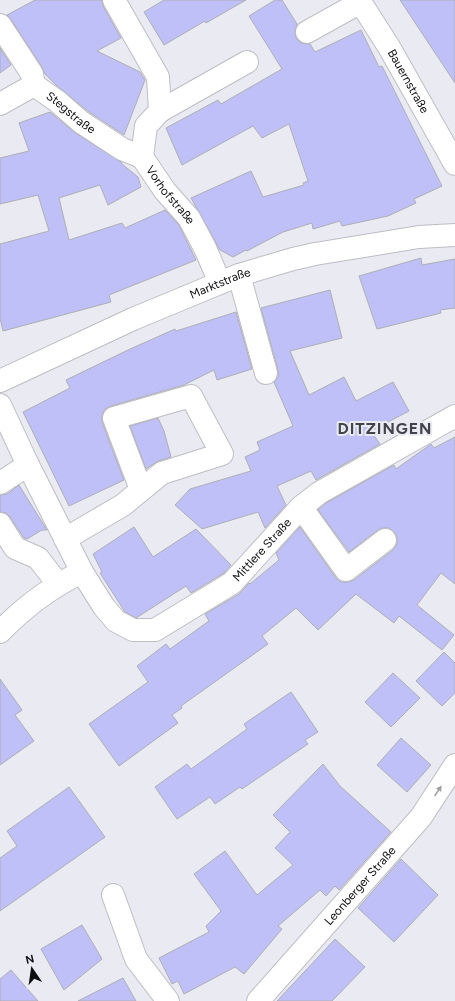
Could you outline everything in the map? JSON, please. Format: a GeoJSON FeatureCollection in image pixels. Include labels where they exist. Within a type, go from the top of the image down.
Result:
{"type":"FeatureCollection","features":[{"type":"Feature","properties":{"kind":"street"},"geometry":{"type":"LineString","coordinates":[[118,1],[158,77],[160,111]]}},
{"type":"Feature","properties":{"kind":"street"},"geometry":{"type":"LineString","coordinates":[[307,32],[364,2]]}},
{"type":"Feature","properties":{"kind":"street","name":"Bauernstraße"},"geometry":{"type":"LineString","coordinates":[[364,2],[455,164]]}},
{"type":"Feature","properties":{"kind":"street"},"geometry":{"type":"LineString","coordinates":[[0,25],[32,74],[34,86]]}},
{"type":"Feature","properties":{"kind":"street","name":"Vorhofstraße"},"geometry":{"type":"LineString","coordinates":[[247,62],[160,111],[146,126],[142,157],[165,191],[189,218],[205,248],[230,279],[266,373]]}},
{"type":"Feature","properties":{"kind":"street","name":"Stegstraße"},"geometry":{"type":"LineString","coordinates":[[0,104],[34,86],[57,101],[81,122],[122,149],[142,157]]}},
{"type":"Feature","properties":{"kind":"street","name":"Marktstraße"},"geometry":{"type":"LineString","coordinates":[[0,381],[133,319],[230,279],[293,259],[315,254],[419,237],[455,235]]}},
{"type":"Feature","properties":{"kind":"street"},"geometry":{"type":"LineString","coordinates":[[65,539],[123,505],[162,473],[222,454],[191,396],[114,418],[141,490]]}},
{"type":"Feature","properties":{"kind":"street","name":"Mittlere Straße"},"geometry":{"type":"LineString","coordinates":[[0,405],[28,465],[82,572],[104,607],[116,622],[133,630],[155,630],[232,582],[301,507],[319,493],[455,416]]}},
{"type":"Feature","properties":{"kind":"street"},"geometry":{"type":"LineString","coordinates":[[0,483],[28,465]]}},
{"type":"Feature","properties":{"kind":"street"},"geometry":{"type":"LineString","coordinates":[[301,507],[346,570],[384,540]]}},
{"type":"Feature","properties":{"kind":"street"},"geometry":{"type":"LineString","coordinates":[[0,524],[15,548],[38,558],[58,584]]}},
{"type":"Feature","properties":{"kind":"street"},"geometry":{"type":"LineString","coordinates":[[0,632],[15,616],[58,584],[82,572]]}},
{"type":"Feature","properties":{"kind":"street","name":"Leonberger Straße"},"geometry":{"type":"LineString","coordinates":[[258,1001],[420,817],[455,765]]}},
{"type":"Feature","properties":{"kind":"street"},"geometry":{"type":"LineString","coordinates":[[113,895],[136,959],[168,1001]]}},
{"type":"Feature","properties":{"kind":"building"},"geometry":{"type":"Polygon","coordinates":[[[35,0],[102,0],[103,6],[121,38],[97,51],[140,72],[145,80],[124,135],[89,112],[45,74],[42,67],[7,15],[35,0]]]}},
{"type":"Feature","properties":{"kind":"building"},"geometry":{"type":"Polygon","coordinates":[[[164,0],[246,0],[206,23],[205,21],[164,45],[144,12],[164,0]]]}},
{"type":"Feature","properties":{"kind":"building"},"geometry":{"type":"Polygon","coordinates":[[[275,0],[282,0],[297,24],[295,31],[296,38],[301,43],[310,44],[315,52],[361,30],[379,67],[382,66],[442,186],[414,199],[416,203],[388,216],[342,226],[340,221],[313,229],[312,223],[283,232],[233,257],[220,250],[191,198],[251,171],[263,197],[304,185],[303,183],[308,181],[289,124],[262,138],[253,126],[182,165],[166,128],[218,100],[221,104],[282,69],[249,16],[275,0]]]}},
{"type":"Feature","properties":{"kind":"building"},"geometry":{"type":"Polygon","coordinates":[[[400,0],[455,0],[455,83],[400,0]]]}},
{"type":"Feature","properties":{"kind":"building"},"geometry":{"type":"Polygon","coordinates":[[[0,48],[11,65],[0,73],[0,48]]]}},
{"type":"Feature","properties":{"kind":"building"},"geometry":{"type":"Polygon","coordinates":[[[50,112],[74,132],[121,162],[138,177],[141,187],[108,205],[100,185],[59,198],[69,240],[122,223],[125,228],[165,210],[179,225],[196,260],[109,295],[111,302],[3,331],[0,318],[0,244],[49,231],[38,195],[0,204],[0,158],[29,151],[19,123],[50,112]]]}},
{"type":"Feature","properties":{"kind":"building"},"geometry":{"type":"Polygon","coordinates":[[[421,258],[422,265],[455,259],[455,308],[440,310],[441,313],[377,329],[359,276],[421,258]]]}},
{"type":"Feature","properties":{"kind":"building"},"geometry":{"type":"Polygon","coordinates":[[[330,290],[342,338],[290,351],[309,395],[344,377],[356,401],[393,382],[409,411],[371,431],[380,444],[316,480],[311,471],[277,486],[286,505],[265,528],[258,512],[202,529],[175,505],[190,489],[251,471],[245,457],[260,450],[257,442],[293,426],[274,382],[278,377],[278,370],[261,308],[330,290]]]}},
{"type":"Feature","properties":{"kind":"building"},"geometry":{"type":"Polygon","coordinates":[[[236,312],[252,369],[217,380],[214,370],[184,385],[105,409],[102,415],[102,422],[124,480],[69,506],[23,412],[70,388],[66,380],[128,350],[175,329],[176,331],[236,312]]]}},
{"type":"Feature","properties":{"kind":"building"},"geometry":{"type":"Polygon","coordinates":[[[158,418],[164,431],[171,457],[158,461],[146,469],[130,426],[158,418]]]}},
{"type":"Feature","properties":{"kind":"building"},"geometry":{"type":"Polygon","coordinates":[[[455,437],[455,584],[441,573],[417,605],[454,635],[442,650],[399,616],[394,623],[356,594],[318,630],[296,608],[262,636],[268,644],[181,706],[182,708],[172,715],[178,723],[119,766],[89,724],[148,682],[137,666],[166,644],[170,649],[209,621],[205,614],[239,594],[249,583],[250,584],[279,560],[276,553],[300,527],[336,578],[341,582],[354,580],[393,550],[397,544],[395,533],[389,528],[378,530],[349,552],[318,510],[326,503],[394,465],[396,469],[431,444],[434,448],[455,437]]]}},
{"type":"Feature","properties":{"kind":"building"},"geometry":{"type":"Polygon","coordinates":[[[19,485],[47,530],[42,530],[27,539],[24,538],[6,513],[0,512],[0,495],[7,494],[19,485]]]}},
{"type":"Feature","properties":{"kind":"building"},"geometry":{"type":"Polygon","coordinates":[[[134,527],[153,557],[196,529],[231,565],[224,573],[191,593],[186,586],[136,618],[125,612],[100,573],[102,572],[93,554],[134,527]]]}},
{"type":"Feature","properties":{"kind":"building"},"geometry":{"type":"Polygon","coordinates":[[[444,652],[455,663],[455,693],[442,706],[416,681],[444,652]]]}},
{"type":"Feature","properties":{"kind":"building"},"geometry":{"type":"Polygon","coordinates":[[[393,673],[420,698],[391,727],[365,702],[393,673]]]}},
{"type":"Feature","properties":{"kind":"building"},"geometry":{"type":"Polygon","coordinates":[[[0,679],[22,710],[15,715],[34,741],[0,765],[0,679]]]}},
{"type":"Feature","properties":{"kind":"building"},"geometry":{"type":"Polygon","coordinates":[[[291,692],[318,732],[305,740],[308,744],[242,789],[240,787],[215,804],[210,797],[177,819],[155,787],[187,764],[191,769],[247,729],[244,724],[291,692]]]}},
{"type":"Feature","properties":{"kind":"building"},"geometry":{"type":"Polygon","coordinates":[[[401,738],[431,765],[407,792],[377,765],[401,738]]]}},
{"type":"Feature","properties":{"kind":"building"},"geometry":{"type":"Polygon","coordinates":[[[323,764],[340,786],[391,832],[339,890],[335,886],[326,896],[320,890],[278,926],[282,929],[244,974],[235,967],[184,994],[178,981],[172,984],[159,958],[209,932],[206,926],[221,911],[194,874],[225,851],[257,895],[293,865],[275,848],[290,832],[273,815],[323,764]]]}},
{"type":"Feature","properties":{"kind":"building"},"geometry":{"type":"Polygon","coordinates":[[[69,787],[105,837],[0,911],[0,858],[17,846],[7,831],[69,787]]]}},
{"type":"Feature","properties":{"kind":"building"},"geometry":{"type":"Polygon","coordinates":[[[401,859],[438,895],[394,942],[358,908],[401,859]]]}},
{"type":"Feature","properties":{"kind":"building"},"geometry":{"type":"Polygon","coordinates":[[[82,925],[102,959],[64,990],[41,949],[82,925]]]}},
{"type":"Feature","properties":{"kind":"building"},"geometry":{"type":"Polygon","coordinates":[[[335,939],[365,967],[332,1001],[277,1001],[335,939]]]}},
{"type":"Feature","properties":{"kind":"building"},"geometry":{"type":"Polygon","coordinates":[[[11,970],[38,1001],[0,1001],[0,979],[11,970]]]}},
{"type":"Feature","properties":{"kind":"building"},"geometry":{"type":"Polygon","coordinates":[[[123,978],[136,1001],[78,1001],[123,978]]]}},
{"type":"Feature","properties":{"kind":"district","name":"DITZINGEN"},"geometry":{"type":"Point","coordinates":[385,428]}}]}
